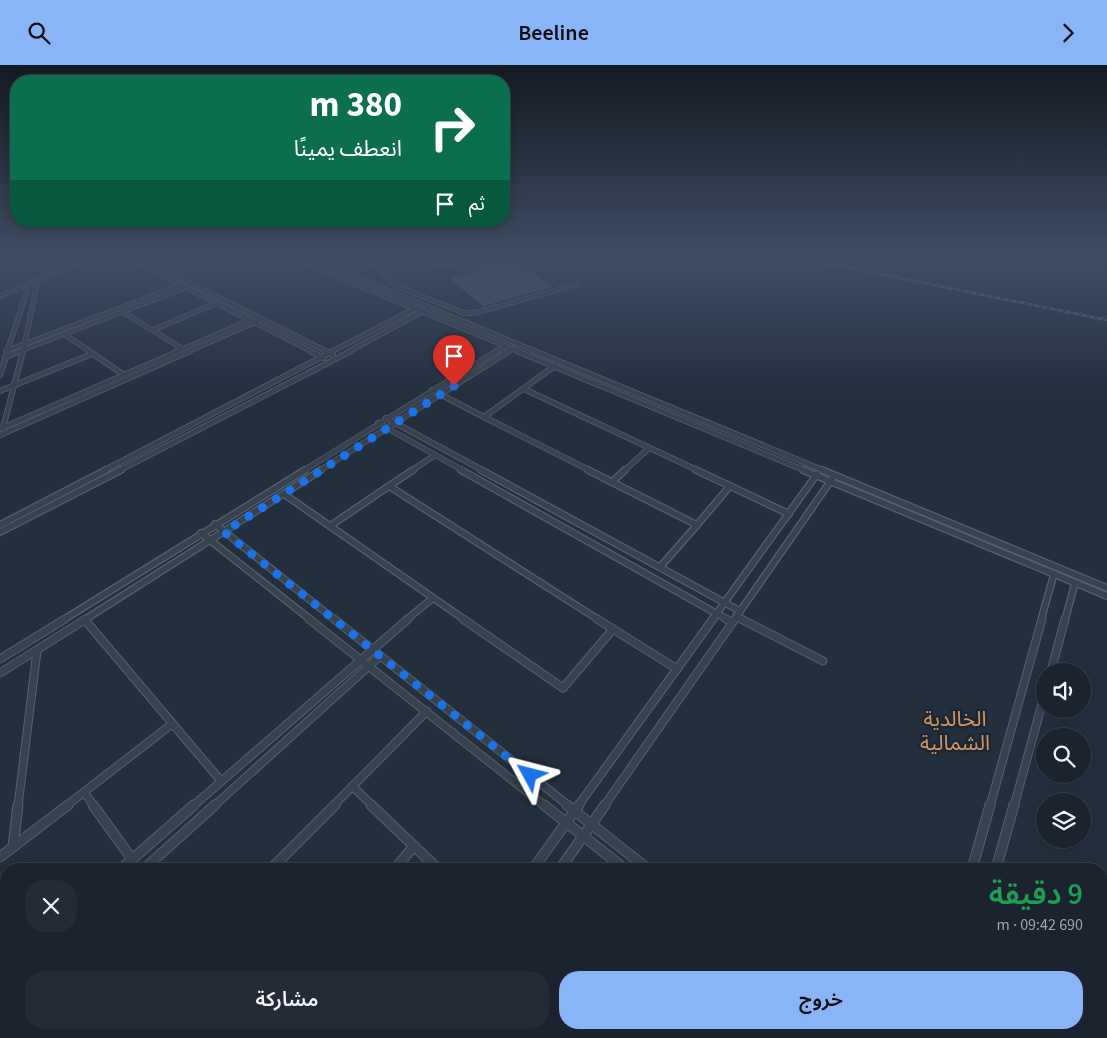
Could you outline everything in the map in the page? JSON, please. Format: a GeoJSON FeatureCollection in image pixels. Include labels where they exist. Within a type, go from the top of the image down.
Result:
{"type":"FeatureCollection","features":[{"type":"Feature","properties":{"kind":"street"},"geometry":{"type":"LineString","coordinates":[[0,375],[22,302]]}},
{"type":"Feature","properties":{"kind":"street"},"geometry":{"type":"LineString","coordinates":[[1,430],[15,385],[33,302]]}},
{"type":"Feature","properties":{"kind":"street"},"geometry":{"type":"LineString","coordinates":[[5,357],[24,347],[136,302]]}},
{"type":"Feature","properties":{"kind":"street"},"geometry":{"type":"LineString","coordinates":[[6,351],[64,334],[147,302]]}},
{"type":"Feature","properties":{"kind":"street"},"geometry":{"type":"LineString","coordinates":[[228,302],[337,357]]}},
{"type":"Feature","properties":{"kind":"street"},"geometry":{"type":"LineString","coordinates":[[399,302],[818,473]]}},
{"type":"Feature","properties":{"kind":"street"},"geometry":{"type":"LineString","coordinates":[[417,302],[1107,596]]}},
{"type":"Feature","properties":{"kind":"street"},"geometry":{"type":"LineString","coordinates":[[438,302],[467,314],[510,302]]}},
{"type":"Feature","properties":{"kind":"street"},"geometry":{"type":"LineString","coordinates":[[153,330],[217,303],[330,362]]}},
{"type":"Feature","properties":{"kind":"street"},"geometry":{"type":"LineString","coordinates":[[132,304],[137,306]]}},
{"type":"Feature","properties":{"kind":"street"},"geometry":{"type":"LineString","coordinates":[[0,525],[423,305]]}},
{"type":"Feature","properties":{"kind":"street"},"geometry":{"type":"LineString","coordinates":[[0,532],[330,362],[429,308]]}},
{"type":"Feature","properties":{"kind":"street"},"geometry":{"type":"LineString","coordinates":[[123,312],[183,349]]}},
{"type":"Feature","properties":{"kind":"street"},"geometry":{"type":"LineString","coordinates":[[1,430],[257,317]]}},
{"type":"Feature","properties":{"kind":"street"},"geometry":{"type":"LineString","coordinates":[[1,430],[262,319]]}},
{"type":"Feature","properties":{"kind":"street"},"geometry":{"type":"LineString","coordinates":[[64,334],[124,375]]}},
{"type":"Feature","properties":{"kind":"street"},"geometry":{"type":"LineString","coordinates":[[0,659],[386,418],[512,342]]}},
{"type":"Feature","properties":{"kind":"street"},"geometry":{"type":"LineString","coordinates":[[0,673],[518,345]]}},
{"type":"Feature","properties":{"kind":"street"},"geometry":{"type":"LineString","coordinates":[[0,391],[92,354]]}},
{"type":"Feature","properties":{"kind":"street"},"geometry":{"type":"LineString","coordinates":[[484,417],[560,363]]}},
{"type":"Feature","properties":{"kind":"street"},"geometry":{"type":"LineString","coordinates":[[524,389],[789,514]]}},
{"type":"Feature","properties":{"kind":"street"},"geometry":{"type":"LineString","coordinates":[[432,390],[697,525]]}},
{"type":"Feature","properties":{"kind":"street"},"geometry":{"type":"LineString","coordinates":[[386,418],[726,601],[736,616]]}},
{"type":"Feature","properties":{"kind":"street"},"geometry":{"type":"LineString","coordinates":[[378,423],[718,612],[736,616],[822,661]]}},
{"type":"Feature","properties":{"kind":"street"},"geometry":{"type":"LineString","coordinates":[[612,482],[649,448]]}},
{"type":"Feature","properties":{"kind":"street"},"geometry":{"type":"LineString","coordinates":[[330,526],[435,455]]}},
{"type":"Feature","properties":{"kind":"street"},"geometry":{"type":"LineString","coordinates":[[537,863],[818,473]]}},
{"type":"Feature","properties":{"kind":"street"},"geometry":{"type":"LineString","coordinates":[[832,479],[1107,588]]}},
{"type":"Feature","properties":{"kind":"street"},"geometry":{"type":"LineString","coordinates":[[564,863],[832,479]]}},
{"type":"Feature","properties":{"kind":"street"},"geometry":{"type":"LineString","coordinates":[[389,486],[677,669]]}},
{"type":"Feature","properties":{"kind":"street"},"geometry":{"type":"LineString","coordinates":[[661,566],[730,486]]}},
{"type":"Feature","properties":{"kind":"street"},"geometry":{"type":"LineString","coordinates":[[284,494],[563,689],[613,629]]}},
{"type":"Feature","properties":{"kind":"street"},"geometry":{"type":"LineString","coordinates":[[215,524],[641,863]]}},
{"type":"Feature","properties":{"kind":"street"},"geometry":{"type":"LineString","coordinates":[[201,533],[618,863]]}},
{"type":"Feature","properties":{"kind":"street"},"geometry":{"type":"LineString","coordinates":[[974,863],[1054,574]]}},
{"type":"Feature","properties":{"kind":"street"},"geometry":{"type":"LineString","coordinates":[[1053,663],[1075,583]]}},
{"type":"Feature","properties":{"kind":"street"},"geometry":{"type":"LineString","coordinates":[[128,863],[371,649],[434,598]]}},
{"type":"Feature","properties":{"kind":"street"},"geometry":{"type":"LineString","coordinates":[[85,620],[222,781]]}},
{"type":"Feature","properties":{"kind":"street"},"geometry":{"type":"LineString","coordinates":[[14,847],[37,651]]}},
{"type":"Feature","properties":{"kind":"street"},"geometry":{"type":"LineString","coordinates":[[151,863],[380,656]]}},
{"type":"Feature","properties":{"kind":"street"},"geometry":{"type":"LineString","coordinates":[[277,863],[427,711]]}},
{"type":"Feature","properties":{"kind":"street"},"geometry":{"type":"LineString","coordinates":[[998,863],[1038,718]]}},
{"type":"Feature","properties":{"kind":"street"},"geometry":{"type":"LineString","coordinates":[[0,857],[172,724]]}},
{"type":"Feature","properties":{"kind":"street"},"geometry":{"type":"LineString","coordinates":[[352,786],[432,863]]}},
{"type":"Feature","properties":{"kind":"street"},"geometry":{"type":"LineString","coordinates":[[84,792],[132,859]]}},
{"type":"Feature","properties":{"kind":"street"},"geometry":{"type":"LineString","coordinates":[[400,863],[414,846]]}},
{"type":"Feature","properties":{"kind":"building"},"geometry":{"type":"Polygon","coordinates":[[[477,302],[499,302],[483,307],[477,302]]]}},
{"type":"Feature","properties":{"kind":"railway"},"geometry":{"type":"LineString","coordinates":[[1020,302],[1107,320]]}},
{"type":"Feature","properties":{"kind":"district","name":"الخالدية الشمالية"},"geometry":{"type":"Point","coordinates":[955,731]}},
{"type":"Feature","properties":{"kind":"route"},"geometry":{"type":"LineString","coordinates":[[454,386],[224,532],[530,775]]}}]}
